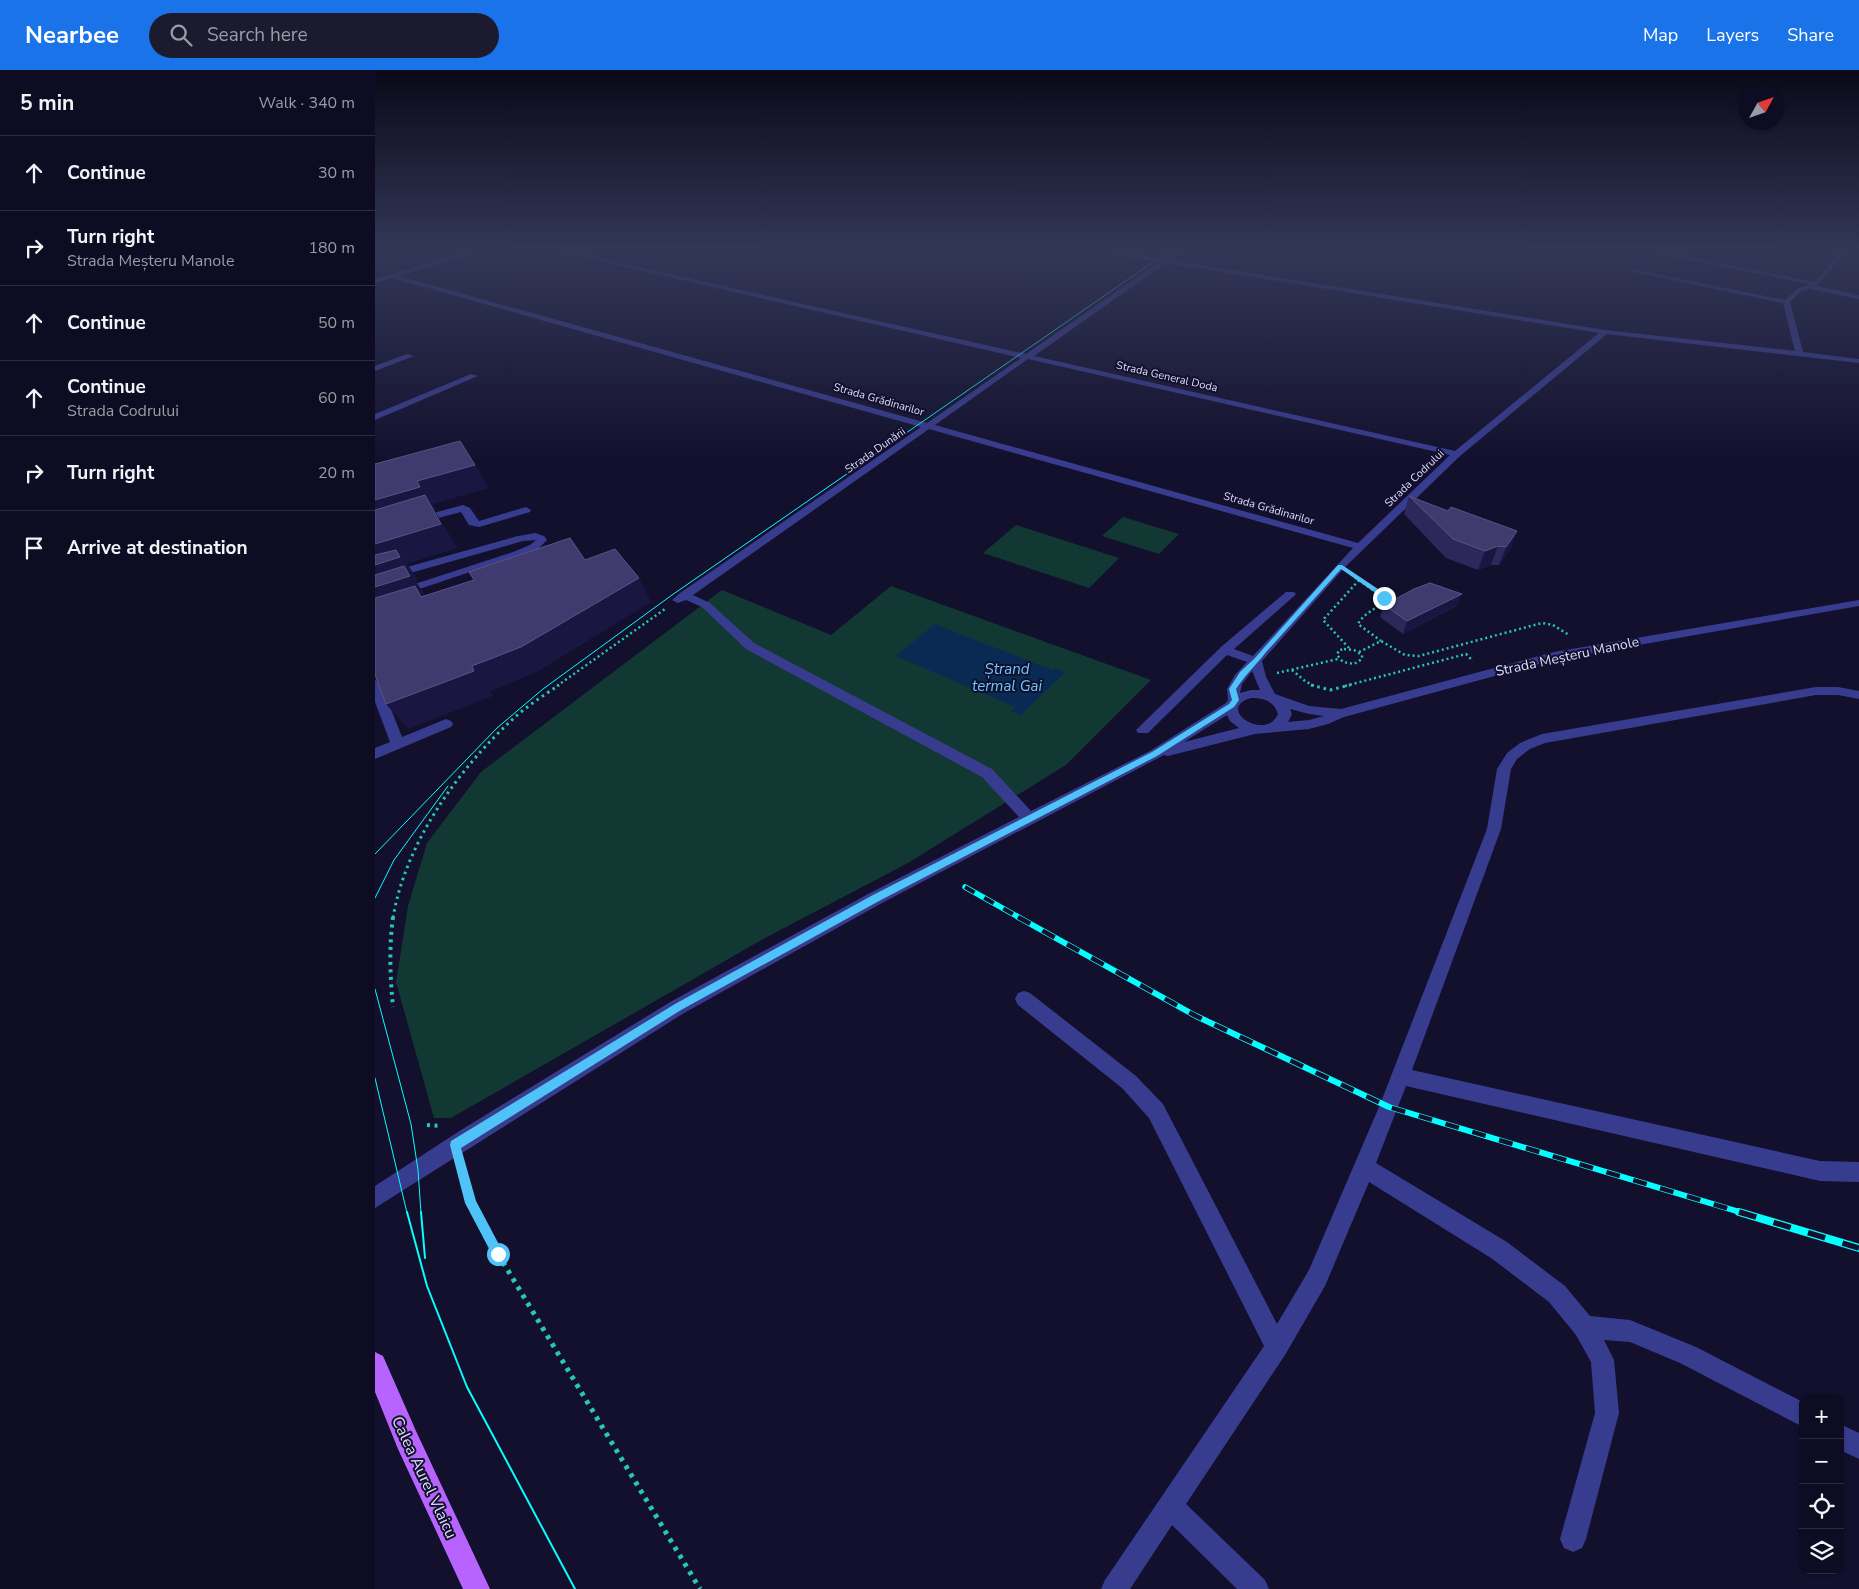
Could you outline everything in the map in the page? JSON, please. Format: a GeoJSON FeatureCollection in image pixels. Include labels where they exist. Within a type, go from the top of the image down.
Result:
{"type":"FeatureCollection","features":[{"type":"Feature","properties":{"kind":"main road","name":"Calea Aurel Vlaicu"},"geometry":{"type":"LineString","coordinates":[[375,1364],[407,1440],[477,1589]]}},
{"type":"Feature","properties":{"kind":"street","name":"Strada Grădinarilor"},"geometry":{"type":"LineString","coordinates":[[548,320],[1361,547]]}},
{"type":"Feature","properties":{"kind":"street","name":"Strada General Doda"},"geometry":{"type":"LineString","coordinates":[[867,320],[1457,454]]}},
{"type":"Feature","properties":{"kind":"street","name":"Strada Dunării"},"geometry":{"type":"LineString","coordinates":[[681,598],[1080,320]]}},
{"type":"Feature","properties":{"kind":"street"},"geometry":{"type":"LineString","coordinates":[[1529,320],[1605,332],[1859,361]]}},
{"type":"Feature","properties":{"kind":"street"},"geometry":{"type":"LineString","coordinates":[[1791,320],[1799,354]]}},
{"type":"Feature","properties":{"kind":"street","name":"Strada Codrului"},"geometry":{"type":"LineString","coordinates":[[1233,703],[1235,683],[1340,566],[1457,454],[1605,332]]}},
{"type":"Feature","properties":{"kind":"street"},"geometry":{"type":"LineString","coordinates":[[375,369],[409,356]]}},
{"type":"Feature","properties":{"kind":"street"},"geometry":{"type":"LineString","coordinates":[[375,417],[474,376]]}},
{"type":"Feature","properties":{"kind":"street"},"geometry":{"type":"LineString","coordinates":[[411,523],[463,508],[473,523],[479,524],[526,510]]}},
{"type":"Feature","properties":{"kind":"street"},"geometry":{"type":"LineString","coordinates":[[375,580],[522,538],[532,536],[539,537],[542,540],[534,548],[375,600]]}},
{"type":"Feature","properties":{"kind":"street"},"geometry":{"type":"LineString","coordinates":[[1143,730],[1225,650],[1291,594]]}},
{"type":"Feature","properties":{"kind":"street"},"geometry":{"type":"LineString","coordinates":[[681,598],[706,605],[750,646],[987,773],[1029,818]]}},
{"type":"Feature","properties":{"kind":"street","name":"Strada Meșteru Manole"},"geometry":{"type":"LineString","coordinates":[[1274,699],[1309,710],[1341,713],[1554,656],[1859,602]]}},
{"type":"Feature","properties":{"kind":"street"},"geometry":{"type":"LineString","coordinates":[[1225,650],[1256,661],[1260,677],[1274,699],[1283,707],[1285,714],[1278,726]]}},
{"type":"Feature","properties":{"kind":"street"},"geometry":{"type":"LineString","coordinates":[[375,684],[397,743]]}},
{"type":"Feature","properties":{"kind":"street"},"geometry":{"type":"LineString","coordinates":[[1114,1589],[1277,1347],[1317,1278],[1365,1168],[1494,829],[1504,769],[1512,756],[1525,746],[1542,739],[1816,691],[1838,691],[1859,695]]}},
{"type":"Feature","properties":{"kind":"street"},"geometry":{"type":"LineString","coordinates":[[375,1198],[455,1145],[678,1007],[876,898],[1155,754],[1233,703],[1251,694],[1274,699]]}},
{"type":"Feature","properties":{"kind":"street"},"geometry":{"type":"LineString","coordinates":[[1233,703],[1231,712],[1234,719],[1245,727],[1255,730]]}},
{"type":"Feature","properties":{"kind":"street"},"geometry":{"type":"LineString","coordinates":[[1155,754],[1255,730],[1265,730],[1278,726],[1313,724],[1341,713]]}},
{"type":"Feature","properties":{"kind":"street"},"geometry":{"type":"LineString","coordinates":[[375,754],[397,743],[446,724]]}},
{"type":"Feature","properties":{"kind":"street"},"geometry":{"type":"LineString","coordinates":[[1024,999],[1129,1082],[1156,1111],[1277,1347]]}},
{"type":"Feature","properties":{"kind":"street"},"geometry":{"type":"LineString","coordinates":[[1401,1076],[1820,1171],[1859,1172]]}},
{"type":"Feature","properties":{"kind":"street"},"geometry":{"type":"LineString","coordinates":[[1365,1168],[1499,1250],[1557,1294],[1584,1327],[1602,1360],[1607,1413],[1573,1539]]}},
{"type":"Feature","properties":{"kind":"street"},"geometry":{"type":"LineString","coordinates":[[1584,1327],[1630,1331],[1688,1355],[1799,1412]]}},
{"type":"Feature","properties":{"kind":"street"},"geometry":{"type":"LineString","coordinates":[[1844,1438],[1859,1447]]}},
{"type":"Feature","properties":{"kind":"street"},"geometry":{"type":"LineString","coordinates":[[1169,1505],[1256,1589]]}},
{"type":"Feature","properties":{"kind":"path"},"geometry":{"type":"LineString","coordinates":[[1340,566],[1379,592],[1384,598],[1381,604],[1361,618],[1358,624],[1364,630],[1400,653],[1414,657],[1542,623],[1558,628],[1590,649]]}},
{"type":"Feature","properties":{"kind":"path"},"geometry":{"type":"LineString","coordinates":[[1260,677],[1338,659],[1348,664],[1357,663],[1362,659],[1359,652],[1349,648],[1323,620],[1359,580]]}},
{"type":"Feature","properties":{"kind":"path"},"geometry":{"type":"LineString","coordinates":[[393,1007],[389,977],[393,913],[402,878],[417,842],[439,807],[473,762],[508,723],[681,598]]}},
{"type":"Feature","properties":{"kind":"path"},"geometry":{"type":"LineString","coordinates":[[1359,652],[1381,641]]}},
{"type":"Feature","properties":{"kind":"path"},"geometry":{"type":"LineString","coordinates":[[1458,646],[1486,674]]}},
{"type":"Feature","properties":{"kind":"path"},"geometry":{"type":"LineString","coordinates":[[1338,659],[1338,652],[1341,649],[1349,648]]}},
{"type":"Feature","properties":{"kind":"path"},"geometry":{"type":"LineString","coordinates":[[1292,670],[1298,677],[1312,686],[1331,690],[1466,654]]}},
{"type":"Feature","properties":{"kind":"path"},"geometry":{"type":"LineString","coordinates":[[427,1125],[445,1126],[455,1145],[471,1203],[493,1245],[700,1589]]}},
{"type":"Feature","properties":{"kind":"green space"},"geometry":{"type":"Polygon","coordinates":[[[1123,517],[1179,534],[1159,554],[1102,536],[1123,517]]]}},
{"type":"Feature","properties":{"kind":"green space"},"geometry":{"type":"Polygon","coordinates":[[[1016,525],[1119,558],[1089,588],[983,553],[1016,525]]]}},
{"type":"Feature","properties":{"kind":"green space","name":"Ștrand termal Gai"},"geometry":{"type":"Polygon","coordinates":[[[891,586],[1151,680],[1066,765],[908,863],[765,938],[451,1118],[434,1118],[396,982],[408,906],[427,843],[481,772],[722,590],[831,635],[891,586]]]}},
{"type":"Feature","properties":{"kind":"water","name":"Ștrand termal Gai"},"geometry":{"type":"Polygon","coordinates":[[[935,624],[1052,670],[1055,668],[1065,672],[1021,715],[1011,711],[1015,707],[896,656],[935,624]]]}},
{"type":"Feature","properties":{"kind":"building"},"geometry":{"type":"Polygon","coordinates":[[[460,441],[475,465],[417,481],[420,487],[375,500],[375,464],[460,441]]]}},
{"type":"Feature","properties":{"kind":"building"},"geometry":{"type":"Polygon","coordinates":[[[425,495],[441,524],[375,544],[375,510],[425,495]]]}},
{"type":"Feature","properties":{"kind":"building"},"geometry":{"type":"Polygon","coordinates":[[[1409,496],[1448,511],[1451,507],[1517,531],[1506,547],[1498,546],[1485,551],[1453,539],[1409,496]]]}},
{"type":"Feature","properties":{"kind":"building"},"geometry":{"type":"Polygon","coordinates":[[[570,538],[585,560],[615,549],[639,578],[521,647],[472,666],[474,671],[386,704],[375,675],[375,598],[415,586],[421,597],[474,580],[469,572],[570,538]]]}},
{"type":"Feature","properties":{"kind":"building"},"geometry":{"type":"Polygon","coordinates":[[[396,550],[400,557],[375,565],[375,555],[396,550]]]}},
{"type":"Feature","properties":{"kind":"building"},"geometry":{"type":"Polygon","coordinates":[[[404,566],[410,576],[375,587],[375,575],[404,566]]]}},
{"type":"Feature","properties":{"kind":"building"},"geometry":{"type":"Polygon","coordinates":[[[1430,583],[1462,594],[1407,621],[1384,605],[1414,589],[1430,583]]]}},
{"type":"Feature","properties":{"kind":"tram line"},"geometry":{"type":"LineString","coordinates":[[375,854],[497,728],[543,689],[672,595],[1070,320]]}},
{"type":"Feature","properties":{"kind":"tram line"},"geometry":{"type":"LineString","coordinates":[[375,898],[394,860],[448,786]]}},
{"type":"Feature","properties":{"kind":"tram line"},"geometry":{"type":"LineString","coordinates":[[375,989],[411,1124],[418,1170],[421,1213]]}},
{"type":"Feature","properties":{"kind":"tram line"},"geometry":{"type":"LineString","coordinates":[[375,1078],[407,1213]]}},
{"type":"Feature","properties":{"kind":"tram line"},"geometry":{"type":"LineString","coordinates":[[407,1212],[427,1286],[467,1387],[575,1589]]}},
{"type":"Feature","properties":{"kind":"tram line"},"geometry":{"type":"LineString","coordinates":[[421,1212],[425,1258]]}},
{"type":"Feature","properties":{"kind":"railway"},"geometry":{"type":"LineString","coordinates":[[965,887],[1020,918]]}},
{"type":"Feature","properties":{"kind":"railway"},"geometry":{"type":"LineString","coordinates":[[1018,917],[1196,1016],[1389,1107],[1743,1213]]}},
{"type":"Feature","properties":{"kind":"railway"},"geometry":{"type":"LineString","coordinates":[[1739,1212],[1859,1248]]}},
{"type":"Feature","properties":{"kind":"route"},"geometry":{"type":"LineString","coordinates":[[498,1254],[471,1203],[455,1145],[678,1007],[876,898],[1155,754],[1231,706],[1235,700],[1233,694],[1235,683],[1242,674],[1256,661],[1340,566],[1349,574],[1379,592],[1384,598]]}}]}
